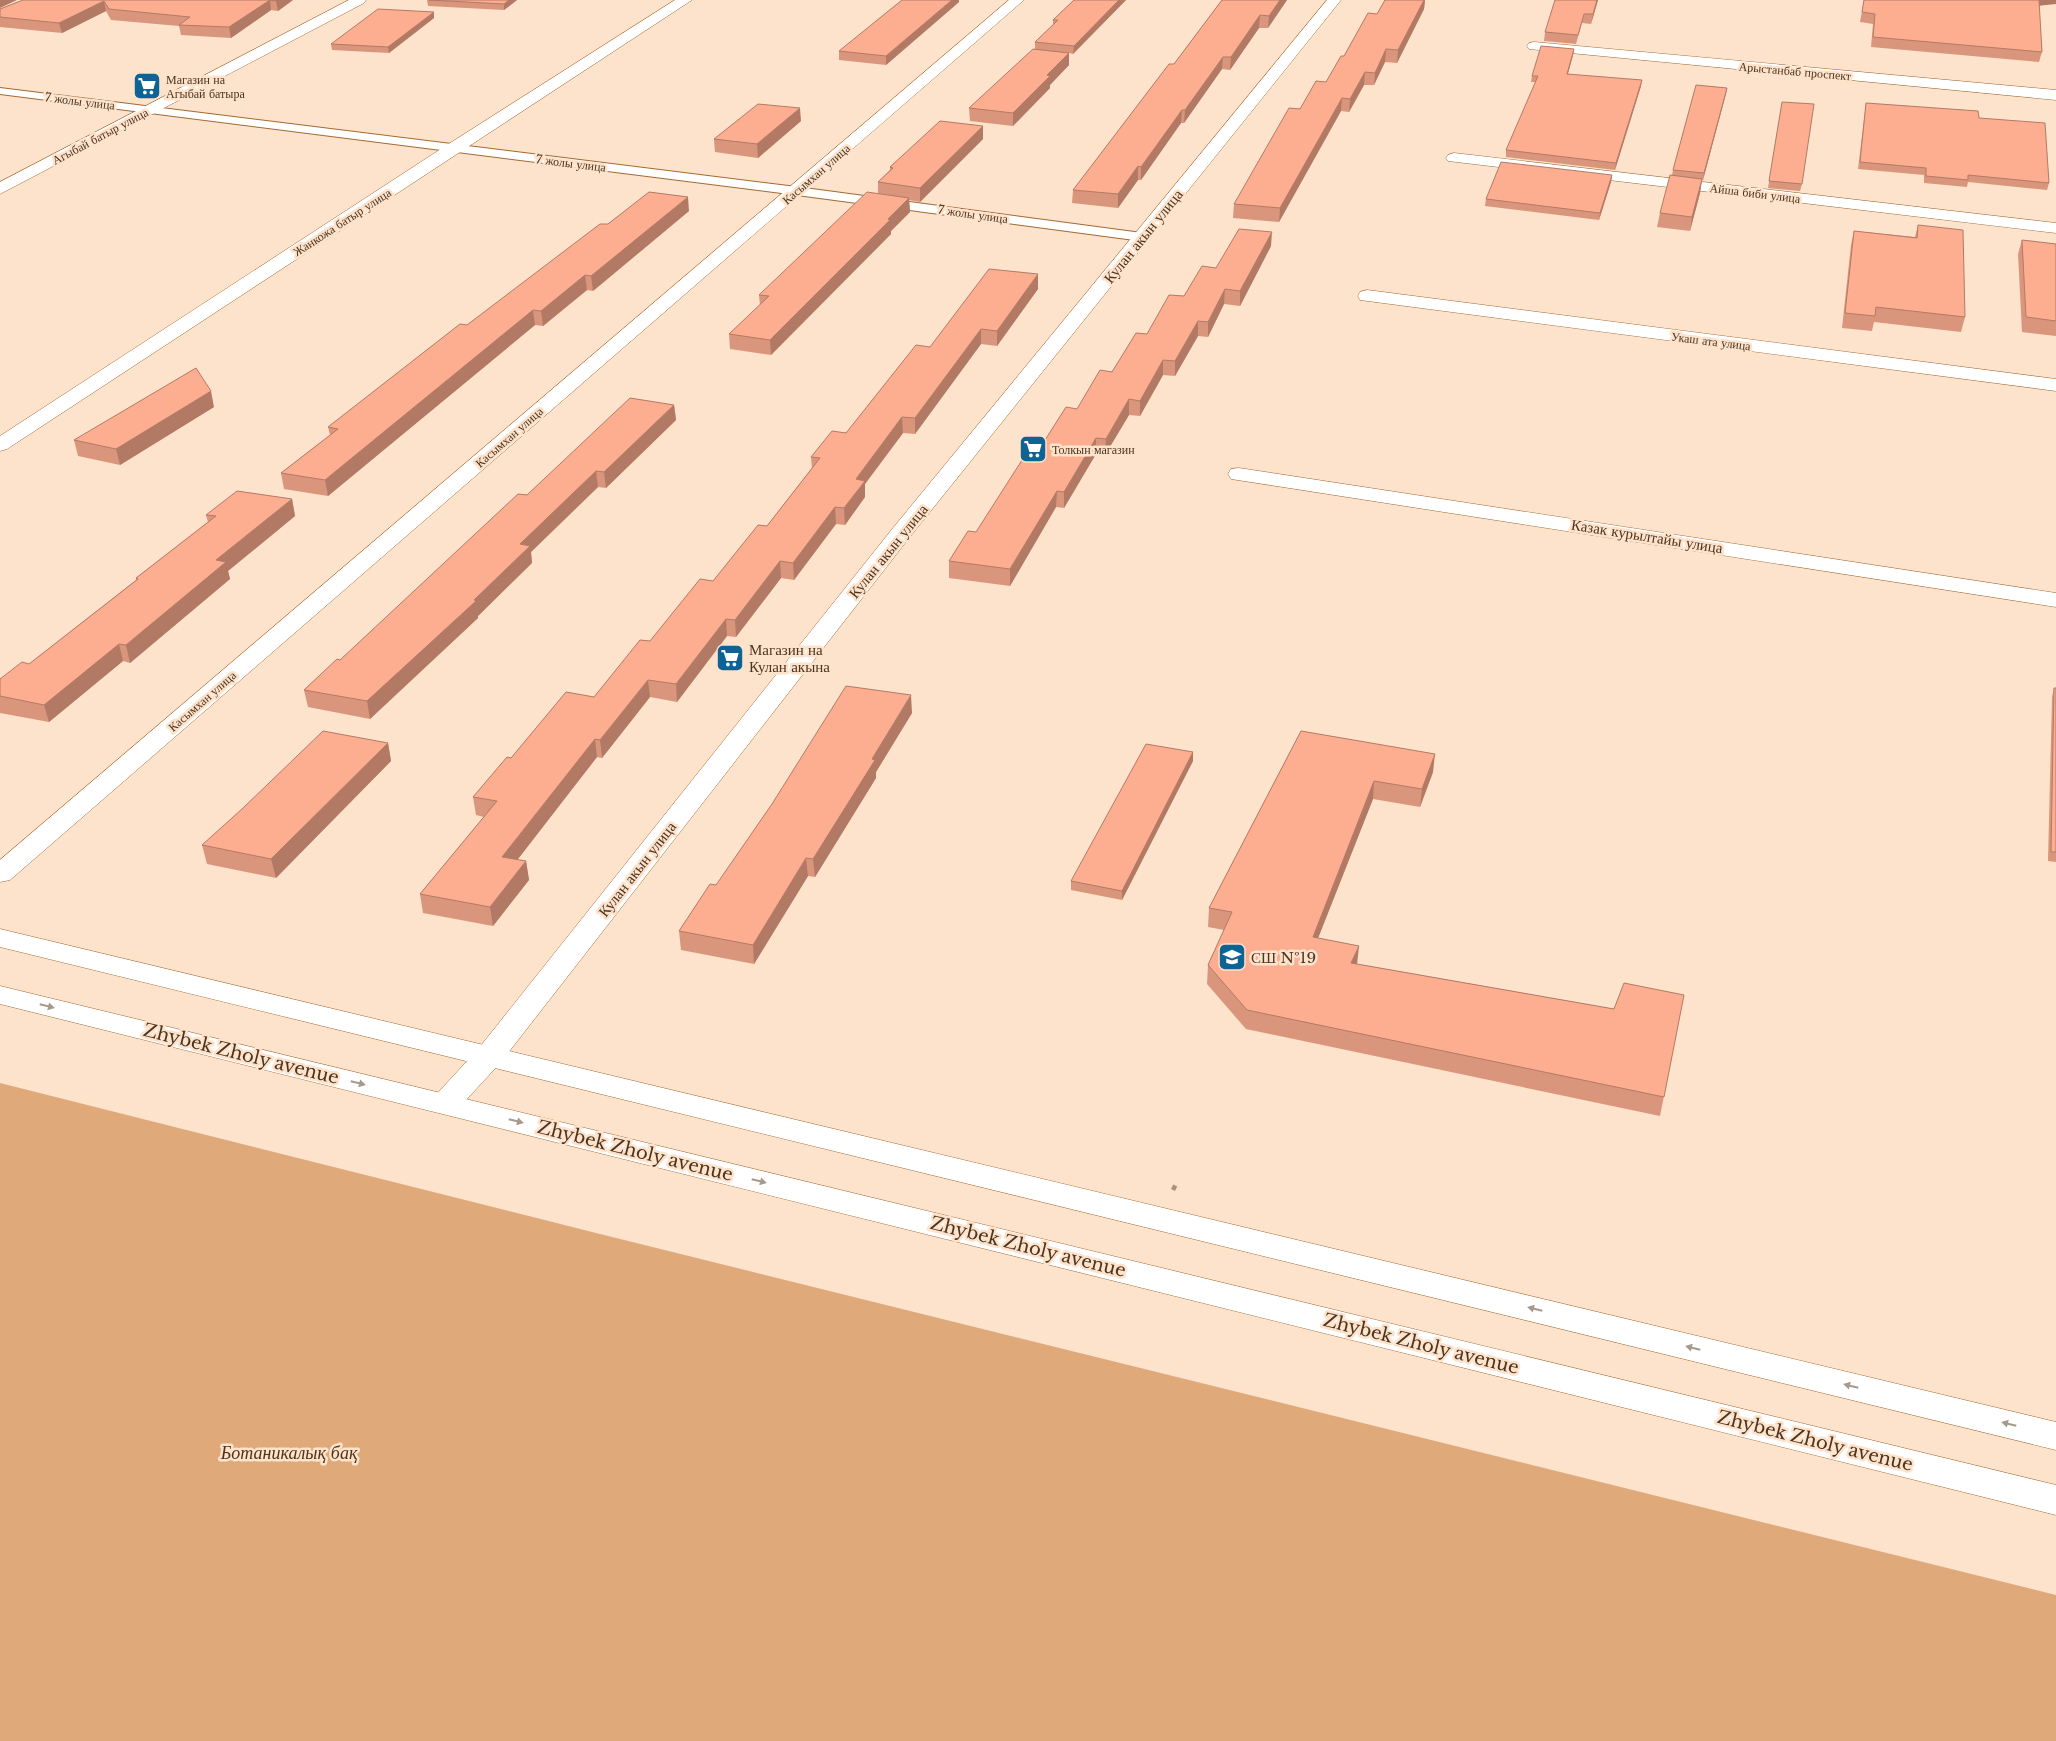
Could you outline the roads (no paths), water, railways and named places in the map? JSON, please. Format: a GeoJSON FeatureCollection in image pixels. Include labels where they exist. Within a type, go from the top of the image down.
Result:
{"type":"FeatureCollection","features":[{"type":"Feature","properties":{"kind":"street","name":"Агыбай батыр улица"},"geometry":{"type":"LineString","coordinates":[[0,189],[359,0]]}},
{"type":"Feature","properties":{"kind":"street","name":"Жанкожа батыр улица"},"geometry":{"type":"LineString","coordinates":[[0,445],[453,148],[685,0]]}},
{"type":"Feature","properties":{"kind":"street","name":"Касымхан улица"},"geometry":{"type":"LineString","coordinates":[[0,874],[1017,0]]}},
{"type":"Feature","properties":{"kind":"street","name":"Кулан акын улица"},"geometry":{"type":"LineString","coordinates":[[445,1104],[490,1055],[901,533],[1334,0]]}},
{"type":"Feature","properties":{"kind":"street","name":"Арыстанбаб проспект"},"geometry":{"type":"LineString","coordinates":[[1534,46],[2056,96]]}},
{"type":"Feature","properties":{"kind":"street","name":"Айша биби улица"},"geometry":{"type":"LineString","coordinates":[[1454,158],[2056,228]]}},
{"type":"Feature","properties":{"kind":"street","name":"Укаш ата улица"},"geometry":{"type":"LineString","coordinates":[[1367,296],[2056,386]]}},
{"type":"Feature","properties":{"kind":"street","name":"Казак курылтайы улица"},"geometry":{"type":"LineString","coordinates":[[1239,474],[2056,600]]}},
{"type":"Feature","properties":{"kind":"street"},"geometry":{"type":"LineString","coordinates":[[0,938],[490,1055],[2056,1436]]}},
{"type":"Feature","properties":{"kind":"street","name":"Zhybek Zholy avenue"},"geometry":{"type":"LineString","coordinates":[[0,995],[2056,1500]]}},
{"type":"Feature","properties":{"kind":"lane","name":"7 жолы улица"},"geometry":{"type":"LineString","coordinates":[[0,91],[796,191],[1142,237]]}},
{"type":"Feature","properties":{"kind":"place","name":"Магазин на Агыбай батыра"},"geometry":{"type":"Point","coordinates":[147,86]}},
{"type":"Feature","properties":{"kind":"place","name":"Толкын магазин"},"geometry":{"type":"Point","coordinates":[1033,449]}},
{"type":"Feature","properties":{"kind":"place","name":"Магазин на Кулан акына"},"geometry":{"type":"Point","coordinates":[730,658]}},
{"type":"Feature","properties":{"kind":"place","name":"СШ №19"},"geometry":{"type":"Point","coordinates":[1232,957]}},
{"type":"Feature","properties":{"kind":"park label","name":"Ботаникалық бақ"},"geometry":{"type":"Point","coordinates":[289,1453]}}]}
